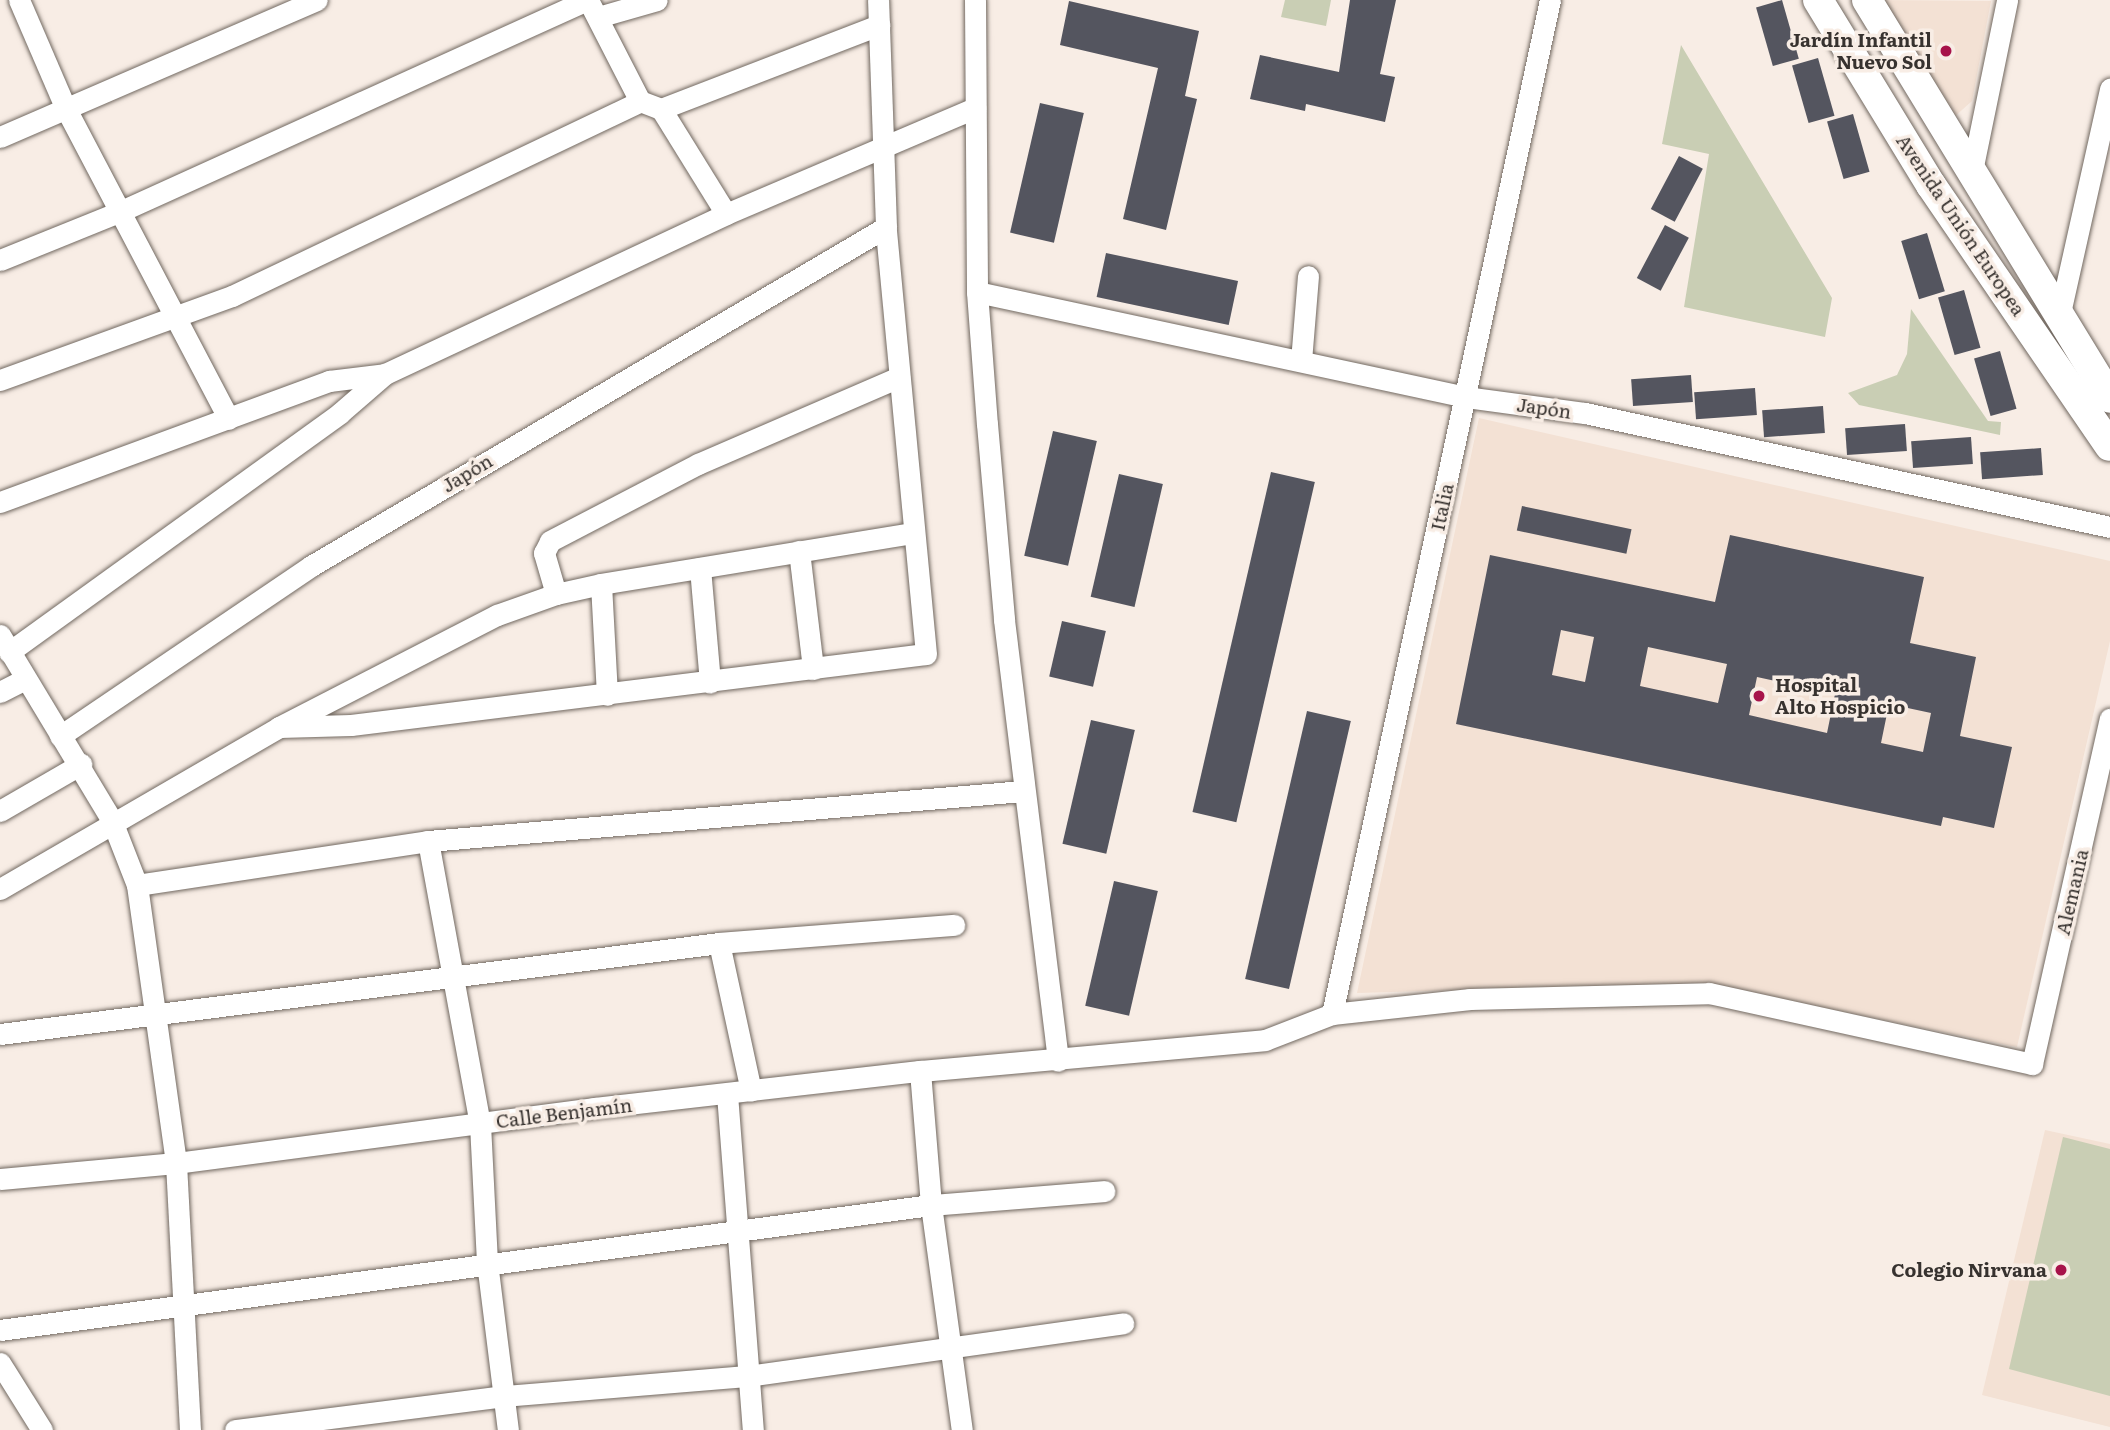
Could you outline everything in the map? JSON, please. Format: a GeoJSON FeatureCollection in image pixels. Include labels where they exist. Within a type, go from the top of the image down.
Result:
{"type":"FeatureCollection","features":[{"type":"Feature","properties":{"kind":"street"},"geometry":{"type":"LineString","coordinates":[[0,4],[11,0]]}},
{"type":"Feature","properties":{"kind":"street"},"geometry":{"type":"LineString","coordinates":[[19,0],[65,107],[229,419]]}},
{"type":"Feature","properties":{"kind":"street"},"geometry":{"type":"LineString","coordinates":[[0,137],[317,0]]}},
{"type":"Feature","properties":{"kind":"street"},"geometry":{"type":"LineString","coordinates":[[0,260],[119,212],[591,6],[657,0]]}},
{"type":"Feature","properties":{"kind":"street"},"geometry":{"type":"LineString","coordinates":[[279,727],[351,725],[926,654],[912,533],[886,227],[878,0]]}},
{"type":"Feature","properties":{"kind":"street"},"geometry":{"type":"LineString","coordinates":[[975,0],[976,292],[1004,620],[1058,1061]]}},
{"type":"Feature","properties":{"kind":"street","name":"Italia"},"geometry":{"type":"LineString","coordinates":[[1332,1014],[1550,0]]}},
{"type":"Feature","properties":{"kind":"street","name":"Avenida Unión Europea"},"geometry":{"type":"LineString","coordinates":[[1818,0],[1931,185],[2110,446]]}},
{"type":"Feature","properties":{"kind":"street","name":"Avenida Unión Europea"},"geometry":{"type":"LineString","coordinates":[[1867,0],[2110,398]]}},
{"type":"Feature","properties":{"kind":"street"},"geometry":{"type":"LineString","coordinates":[[1972,171],[2007,0]]}},
{"type":"Feature","properties":{"kind":"street"},"geometry":{"type":"LineString","coordinates":[[591,6],[640,101],[661,109],[726,214]]}},
{"type":"Feature","properties":{"kind":"street"},"geometry":{"type":"LineString","coordinates":[[661,109],[879,25]]}},
{"type":"Feature","properties":{"kind":"street"},"geometry":{"type":"LineString","coordinates":[[2060,313],[2110,89]]}},
{"type":"Feature","properties":{"kind":"street"},"geometry":{"type":"LineString","coordinates":[[0,380],[232,296],[640,101]]}},
{"type":"Feature","properties":{"kind":"street"},"geometry":{"type":"LineString","coordinates":[[190,1430],[176,1163],[137,886],[112,821],[80,764],[24,680],[4,644],[340,413],[385,374],[726,214],[975,108]]}},
{"type":"Feature","properties":{"kind":"street","name":"Japón"},"geometry":{"type":"LineString","coordinates":[[60,736],[311,565],[886,227]]}},
{"type":"Feature","properties":{"kind":"street"},"geometry":{"type":"LineString","coordinates":[[1301,361],[1308,276]]}},
{"type":"Feature","properties":{"kind":"street","name":"Japón"},"geometry":{"type":"LineString","coordinates":[[976,292],[1466,397],[1585,413],[2110,527]]}},
{"type":"Feature","properties":{"kind":"street"},"geometry":{"type":"LineString","coordinates":[[0,502],[329,381],[385,374]]}},
{"type":"Feature","properties":{"kind":"street"},"geometry":{"type":"LineString","coordinates":[[556,594],[545,557],[550,541],[698,464],[899,377]]}},
{"type":"Feature","properties":{"kind":"street"},"geometry":{"type":"LineString","coordinates":[[0,889],[112,821],[279,727],[497,615],[556,594],[601,584],[912,533]]}},
{"type":"Feature","properties":{"kind":"street"},"geometry":{"type":"LineString","coordinates":[[799,551],[813,669]]}},
{"type":"Feature","properties":{"kind":"street"},"geometry":{"type":"LineString","coordinates":[[700,568],[710,682]]}},
{"type":"Feature","properties":{"kind":"street"},"geometry":{"type":"LineString","coordinates":[[601,584],[607,695]]}},
{"type":"Feature","properties":{"kind":"street"},"geometry":{"type":"LineString","coordinates":[[0,692],[24,680]]}},
{"type":"Feature","properties":{"kind":"street","name":"Alemania"},"geometry":{"type":"LineString","coordinates":[[2032,1064],[2110,719]]}},
{"type":"Feature","properties":{"kind":"street"},"geometry":{"type":"LineString","coordinates":[[0,811],[80,764]]}},
{"type":"Feature","properties":{"kind":"street"},"geometry":{"type":"LineString","coordinates":[[137,886],[428,841],[1024,791]]}},
{"type":"Feature","properties":{"kind":"street"},"geometry":{"type":"LineString","coordinates":[[428,841],[480,1124],[487,1262],[508,1430]]}},
{"type":"Feature","properties":{"kind":"street"},"geometry":{"type":"LineString","coordinates":[[0,1034],[454,980],[719,943],[954,925]]}},
{"type":"Feature","properties":{"kind":"street"},"geometry":{"type":"LineString","coordinates":[[719,943],[751,1091]]}},
{"type":"Feature","properties":{"kind":"street","name":"Calle Benjamín"},"geometry":{"type":"LineString","coordinates":[[0,1179],[176,1163],[920,1071],[1128,1055],[1265,1040],[1332,1014],[1470,999],[1709,992],[2032,1064]]}},
{"type":"Feature","properties":{"kind":"street"},"geometry":{"type":"LineString","coordinates":[[920,1071],[931,1205],[962,1430]]}},
{"type":"Feature","properties":{"kind":"street"},"geometry":{"type":"LineString","coordinates":[[727,1094],[753,1430]]}},
{"type":"Feature","properties":{"kind":"street"},"geometry":{"type":"LineString","coordinates":[[0,1330],[487,1262],[931,1205],[1104,1191]]}},
{"type":"Feature","properties":{"kind":"street"},"geometry":{"type":"LineString","coordinates":[[235,1430],[504,1396],[748,1376],[953,1350],[1123,1323]]}},
{"type":"Feature","properties":{"kind":"street"},"geometry":{"type":"LineString","coordinates":[[0,1363],[42,1430]]}},
{"type":"Feature","properties":{"kind":"shaded area","name":"Jardín Infantil Nuevo Sol"},"geometry":{"type":"Polygon","coordinates":[[[1877,0],[1991,1],[1972,101],[1953,118],[1877,0]]]}},
{"type":"Feature","properties":{"kind":"shaded area","name":"Hospital Alto Hospicio"},"geometry":{"type":"Polygon","coordinates":[[[1479,418],[2110,561],[2110,641],[2017,1047],[1701,983],[1357,993],[1479,418]]]}},
{"type":"Feature","properties":{"kind":"shaded area","name":"Colegio Nirvana"},"geometry":{"type":"Polygon","coordinates":[[[2045,1130],[2110,1144],[2110,1427],[1982,1395],[2045,1130]]]}},
{"type":"Feature","properties":{"kind":"green space"},"geometry":{"type":"Polygon","coordinates":[[[1285,0],[1331,0],[1326,26],[1281,17],[1285,0]]]}},
{"type":"Feature","properties":{"kind":"green space"},"geometry":{"type":"Polygon","coordinates":[[[1681,45],[1832,298],[1825,337],[1684,307],[1709,154],[1662,144],[1681,45]]]}},
{"type":"Feature","properties":{"kind":"green space"},"geometry":{"type":"Polygon","coordinates":[[[1911,309],[1988,421],[2001,422],[2000,435],[1859,405],[1848,393],[1897,375],[1907,354],[1911,309]]]}},
{"type":"Feature","properties":{"kind":"green space","name":"Colegio Nirvana"},"geometry":{"type":"Polygon","coordinates":[[[2063,1137],[2110,1149],[2110,1396],[2009,1369],[2063,1137]]]}},
{"type":"Feature","properties":{"kind":"building"},"geometry":{"type":"Polygon","coordinates":[[[1350,0],[1396,0],[1380,74],[1395,77],[1385,122],[1306,104],[1305,111],[1250,99],[1260,55],[1339,72],[1350,0]]]}},
{"type":"Feature","properties":{"kind":"building"},"geometry":{"type":"Polygon","coordinates":[[[1782,0],[1799,59],[1773,66],[1756,7],[1782,0]]]}},
{"type":"Feature","properties":{"kind":"building"},"geometry":{"type":"Polygon","coordinates":[[[1069,1],[1199,31],[1185,96],[1197,99],[1166,230],[1123,219],[1158,68],[1060,45],[1069,1]]]}},
{"type":"Feature","properties":{"kind":"building"},"geometry":{"type":"Polygon","coordinates":[[[1818,58],[1835,116],[1809,123],[1792,65],[1818,58]]]}},
{"type":"Feature","properties":{"kind":"building"},"geometry":{"type":"Polygon","coordinates":[[[1040,103],[1084,113],[1054,243],[1010,233],[1040,103]]]}},
{"type":"Feature","properties":{"kind":"building"},"geometry":{"type":"Polygon","coordinates":[[[1853,114],[1870,172],[1844,179],[1827,121],[1853,114]]]}},
{"type":"Feature","properties":{"kind":"building"},"geometry":{"type":"Polygon","coordinates":[[[1679,156],[1703,169],[1675,222],[1651,209],[1679,156]]]}},
{"type":"Feature","properties":{"kind":"building"},"geometry":{"type":"Polygon","coordinates":[[[1665,225],[1689,238],[1661,291],[1637,278],[1665,225]]]}},
{"type":"Feature","properties":{"kind":"building"},"geometry":{"type":"Polygon","coordinates":[[[1927,233],[1945,291],[1919,299],[1901,241],[1927,233]]]}},
{"type":"Feature","properties":{"kind":"building"},"geometry":{"type":"Polygon","coordinates":[[[1106,253],[1238,281],[1229,325],[1097,297],[1106,253]]]}},
{"type":"Feature","properties":{"kind":"building"},"geometry":{"type":"Polygon","coordinates":[[[1964,290],[1981,348],[1955,355],[1938,297],[1964,290]]]}},
{"type":"Feature","properties":{"kind":"building"},"geometry":{"type":"Polygon","coordinates":[[[2000,351],[2017,409],[1991,416],[1974,358],[2000,351]]]}},
{"type":"Feature","properties":{"kind":"building"},"geometry":{"type":"Polygon","coordinates":[[[1691,375],[1693,402],[1633,406],[1631,379],[1691,375]]]}},
{"type":"Feature","properties":{"kind":"building"},"geometry":{"type":"Polygon","coordinates":[[[1755,388],[1757,415],[1696,419],[1694,392],[1755,388]]]}},
{"type":"Feature","properties":{"kind":"building"},"geometry":{"type":"Polygon","coordinates":[[[1823,406],[1825,433],[1764,437],[1762,410],[1823,406]]]}},
{"type":"Feature","properties":{"kind":"building"},"geometry":{"type":"Polygon","coordinates":[[[1905,424],[1907,451],[1847,455],[1845,428],[1905,424]]]}},
{"type":"Feature","properties":{"kind":"building"},"geometry":{"type":"Polygon","coordinates":[[[1053,431],[1097,441],[1068,566],[1024,556],[1053,431]]]}},
{"type":"Feature","properties":{"kind":"building"},"geometry":{"type":"Polygon","coordinates":[[[1971,437],[1973,464],[1913,468],[1911,441],[1971,437]]]}},
{"type":"Feature","properties":{"kind":"building"},"geometry":{"type":"Polygon","coordinates":[[[2041,448],[2043,475],[1982,479],[1980,452],[2041,448]]]}},
{"type":"Feature","properties":{"kind":"building"},"geometry":{"type":"Polygon","coordinates":[[[1271,472],[1315,482],[1236,822],[1192,812],[1271,472]]]}},
{"type":"Feature","properties":{"kind":"building"},"geometry":{"type":"Polygon","coordinates":[[[1119,474],[1163,484],[1135,607],[1091,597],[1119,474]]]}},
{"type":"Feature","properties":{"kind":"building"},"geometry":{"type":"Polygon","coordinates":[[[1522,506],[1632,529],[1626,554],[1517,530],[1522,506]]]}},
{"type":"Feature","properties":{"kind":"building"},"geometry":{"type":"Polygon","coordinates":[[[1730,535],[1924,577],[1910,643],[1976,657],[1960,736],[2012,747],[1994,828],[1943,817],[1941,826],[1456,724],[1490,555],[1715,602],[1730,535]],[[1561,630],[1552,675],[1585,682],[1594,637],[1561,630]],[[1648,647],[1640,686],[1718,703],[1727,664],[1648,647]],[[1757,677],[1749,715],[1827,733],[1835,694],[1757,677]],[[1889,704],[1881,743],[1923,752],[1931,713],[1889,704]]]}},
{"type":"Feature","properties":{"kind":"building"},"geometry":{"type":"Polygon","coordinates":[[[1062,621],[1106,631],[1093,687],[1049,677],[1062,621]]]}},
{"type":"Feature","properties":{"kind":"building"},"geometry":{"type":"Polygon","coordinates":[[[1307,711],[1351,721],[1289,989],[1245,979],[1307,711]]]}},
{"type":"Feature","properties":{"kind":"building"},"geometry":{"type":"Polygon","coordinates":[[[1091,720],[1135,730],[1106,854],[1062,844],[1091,720]]]}},
{"type":"Feature","properties":{"kind":"building"},"geometry":{"type":"Polygon","coordinates":[[[1114,881],[1158,891],[1129,1016],[1085,1006],[1114,881]]]}},
{"type":"Feature","properties":{"kind":"place","name":"Jardín Infantil Nuevo Sol"},"geometry":{"type":"Point","coordinates":[1946,51]}},
{"type":"Feature","properties":{"kind":"place","name":"Hospital Alto Hospicio"},"geometry":{"type":"Point","coordinates":[1759,696]}},
{"type":"Feature","properties":{"kind":"place","name":"Colegio Nirvana"},"geometry":{"type":"Point","coordinates":[2061,1270]}}]}
